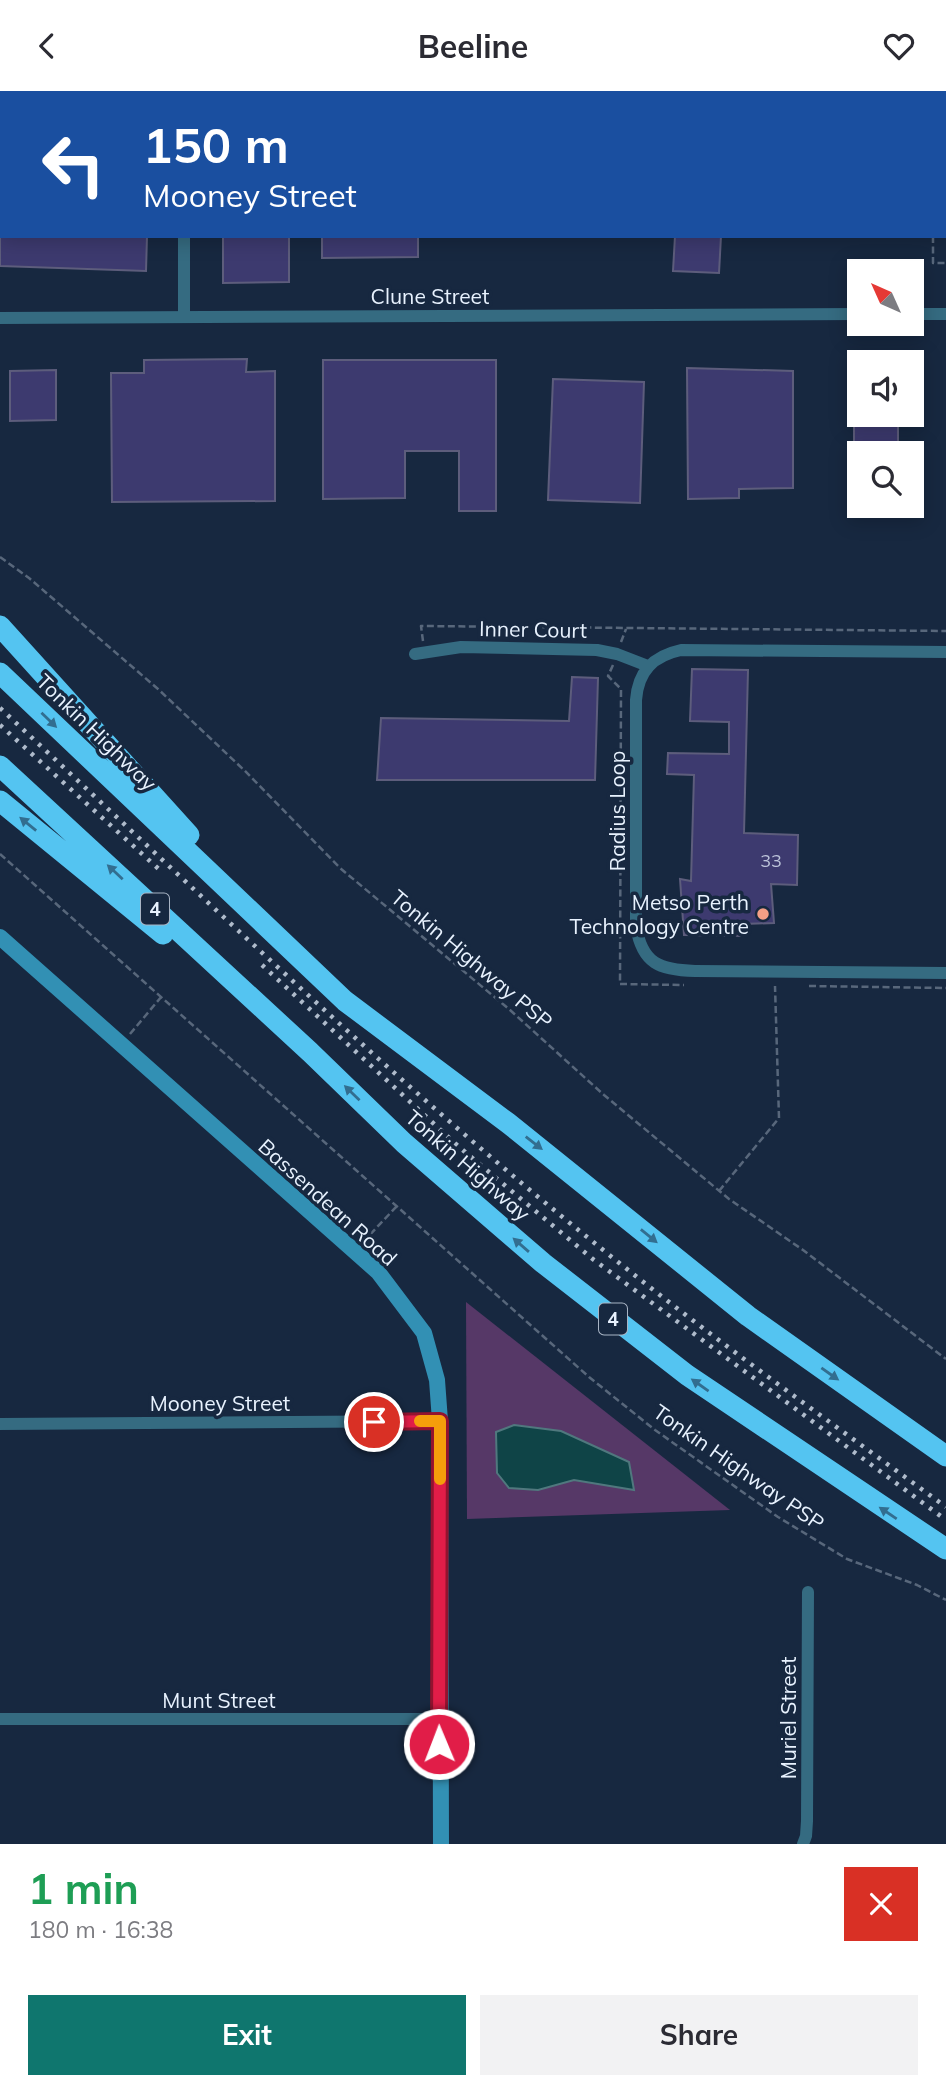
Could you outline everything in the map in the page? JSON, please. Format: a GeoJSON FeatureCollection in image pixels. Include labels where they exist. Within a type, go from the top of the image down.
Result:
{"type":"FeatureCollection","features":[{"type":"Feature","properties":{"kind":"highway"},"geometry":{"type":"LineString","coordinates":[[0,626],[202,851],[343,981],[508,1123]]}},
{"type":"Feature","properties":{"kind":"highway","name":"Tonkin Highway"},"geometry":{"type":"LineString","coordinates":[[0,673],[345,1001],[508,1123],[748,1316],[946,1456]]}},
{"type":"Feature","properties":{"kind":"highway","name":"Tonkin Highway"},"geometry":{"type":"LineString","coordinates":[[0,766],[310,1052],[404,1143],[543,1263],[620,1325],[766,1430],[946,1549]]}},
{"type":"Feature","properties":{"kind":"highway"},"geometry":{"type":"LineString","coordinates":[[0,801],[310,1052]]}},
{"type":"Feature","properties":{"kind":"street"},"geometry":{"type":"LineString","coordinates":[[184,238],[184,316]]}},
{"type":"Feature","properties":{"kind":"street","name":"Clune Street"},"geometry":{"type":"LineString","coordinates":[[0,318],[847,314]]}},
{"type":"Feature","properties":{"kind":"street"},"geometry":{"type":"LineString","coordinates":[[924,314],[946,314]]}},
{"type":"Feature","properties":{"kind":"street","name":"Inner Court"},"geometry":{"type":"LineString","coordinates":[[419,653],[461,647],[597,650],[617,654],[648,666]]}},
{"type":"Feature","properties":{"kind":"street"},"geometry":{"type":"LineString","coordinates":[[648,666],[671,652],[691,650],[946,652]]}},
{"type":"Feature","properties":{"kind":"street","name":"Radius Loop"},"geometry":{"type":"LineString","coordinates":[[648,666],[637,686],[636,700],[636,926],[638,940],[647,956],[655,964],[671,970],[946,973]]}},
{"type":"Feature","properties":{"kind":"street","name":"Bassendean Road"},"geometry":{"type":"LineString","coordinates":[[0,937],[378,1272],[424,1333],[437,1380],[440,1421],[440,1844]]}},
{"type":"Feature","properties":{"kind":"street","name":"Mooney Street"},"geometry":{"type":"LineString","coordinates":[[0,1424],[440,1421]]}},
{"type":"Feature","properties":{"kind":"street","name":"Muriel Street"},"geometry":{"type":"LineString","coordinates":[[803,1844],[807,1821],[808,1591]]}},
{"type":"Feature","properties":{"kind":"street","name":"Munt Street"},"geometry":{"type":"LineString","coordinates":[[0,1719],[439,1719]]}},
{"type":"Feature","properties":{"kind":"path"},"geometry":{"type":"LineString","coordinates":[[933,238],[933,263],[946,263]]}},
{"type":"Feature","properties":{"kind":"path","name":"Tonkin Highway PSP"},"geometry":{"type":"LineString","coordinates":[[0,557],[29,578],[158,689],[244,770],[340,867],[510,1010],[604,1095],[719,1191],[803,1250],[946,1359]]}},
{"type":"Feature","properties":{"kind":"path"},"geometry":{"type":"LineString","coordinates":[[419,653],[421,627],[946,631]]}},
{"type":"Feature","properties":{"kind":"path"},"geometry":{"type":"LineString","coordinates":[[608,676],[621,689],[620,984],[685,985]]}},
{"type":"Feature","properties":{"kind":"path","name":"Tonkin Highway PSP"},"geometry":{"type":"LineString","coordinates":[[0,854],[589,1377],[656,1430],[778,1517],[846,1559],[890,1574],[946,1600]]}},
{"type":"Feature","properties":{"kind":"path"},"geometry":{"type":"LineString","coordinates":[[719,1191],[779,1118],[775,986]]}},
{"type":"Feature","properties":{"kind":"path"},"geometry":{"type":"LineString","coordinates":[[801,986],[946,988]]}},
{"type":"Feature","properties":{"kind":"path"},"geometry":{"type":"LineString","coordinates":[[120,1045],[162,996]]}},
{"type":"Feature","properties":{"kind":"path"},"geometry":{"type":"LineString","coordinates":[[354,1251],[397,1206]]}},
{"type":"Feature","properties":{"kind":"shaded area"},"geometry":{"type":"Polygon","coordinates":[[[466,1302],[730,1510],[467,1519],[466,1302]]]}},
{"type":"Feature","properties":{"kind":"shaded area"},"geometry":{"type":"Polygon","coordinates":[[[514,1425],[561,1431],[629,1462],[634,1490],[574,1480],[538,1490],[509,1488],[497,1473],[496,1432],[514,1425]]]}},
{"type":"Feature","properties":{"kind":"building"},"geometry":{"type":"Polygon","coordinates":[[[0,238],[147,238],[146,271],[0,266],[0,238]]]}},
{"type":"Feature","properties":{"kind":"building"},"geometry":{"type":"Polygon","coordinates":[[[223,238],[289,238],[289,282],[223,283],[223,238]]]}},
{"type":"Feature","properties":{"kind":"building"},"geometry":{"type":"Polygon","coordinates":[[[322,238],[418,238],[418,257],[322,258],[322,238]]]}},
{"type":"Feature","properties":{"kind":"building"},"geometry":{"type":"Polygon","coordinates":[[[675,238],[721,238],[719,273],[673,271],[675,238]]]}},
{"type":"Feature","properties":{"kind":"building"},"geometry":{"type":"Polygon","coordinates":[[[247,359],[246,372],[275,371],[275,501],[112,502],[111,373],[144,373],[144,360],[247,359]]]}},
{"type":"Feature","properties":{"kind":"building"},"geometry":{"type":"Polygon","coordinates":[[[323,360],[496,360],[496,511],[459,511],[459,451],[405,451],[405,498],[323,499],[323,360]]]}},
{"type":"Feature","properties":{"kind":"building"},"geometry":{"type":"Polygon","coordinates":[[[687,368],[793,371],[793,488],[739,489],[739,498],[688,499],[687,368]]]}},
{"type":"Feature","properties":{"kind":"building"},"geometry":{"type":"Polygon","coordinates":[[[56,370],[56,420],[10,421],[10,371],[56,370]]]}},
{"type":"Feature","properties":{"kind":"building"},"geometry":{"type":"Polygon","coordinates":[[[553,379],[644,382],[640,503],[548,500],[553,379]]]}},
{"type":"Feature","properties":{"kind":"building"},"geometry":{"type":"Polygon","coordinates":[[[854,427],[898,427],[898,441],[854,441],[854,427]]]}},
{"type":"Feature","properties":{"kind":"building"},"geometry":{"type":"Polygon","coordinates":[[[692,669],[748,670],[744,833],[798,835],[797,885],[771,884],[774,923],[743,924],[743,936],[684,935],[680,879],[691,881],[694,775],[667,774],[668,753],[729,754],[729,722],[690,721],[692,669]]]}},
{"type":"Feature","properties":{"kind":"building"},"geometry":{"type":"Polygon","coordinates":[[[572,677],[598,678],[595,780],[377,780],[381,718],[569,721],[572,677]]]}},
{"type":"Feature","properties":{"kind":"railway"},"geometry":{"type":"LineString","coordinates":[[0,708],[368,1050],[520,1181],[683,1313],[946,1507]]}},
{"type":"Feature","properties":{"kind":"railway"},"geometry":{"type":"LineString","coordinates":[[0,725],[162,872]]}},
{"type":"Feature","properties":{"kind":"railway"},"geometry":{"type":"LineString","coordinates":[[262,965],[459,1147],[594,1260],[946,1520]]}},
{"type":"Feature","properties":{"kind":"slow traffic"},"geometry":{"type":"LineString","coordinates":[[420,1421],[440,1421],[440,1479]]}},
{"type":"Feature","properties":{"kind":"place","name":"Metso Perth Technology Centre"},"geometry":{"type":"Point","coordinates":[763,914]}},
{"type":"Feature","properties":{"kind":"route"},"geometry":{"type":"LineString","coordinates":[[374,1422],[440,1421],[439,1744]]}}]}
